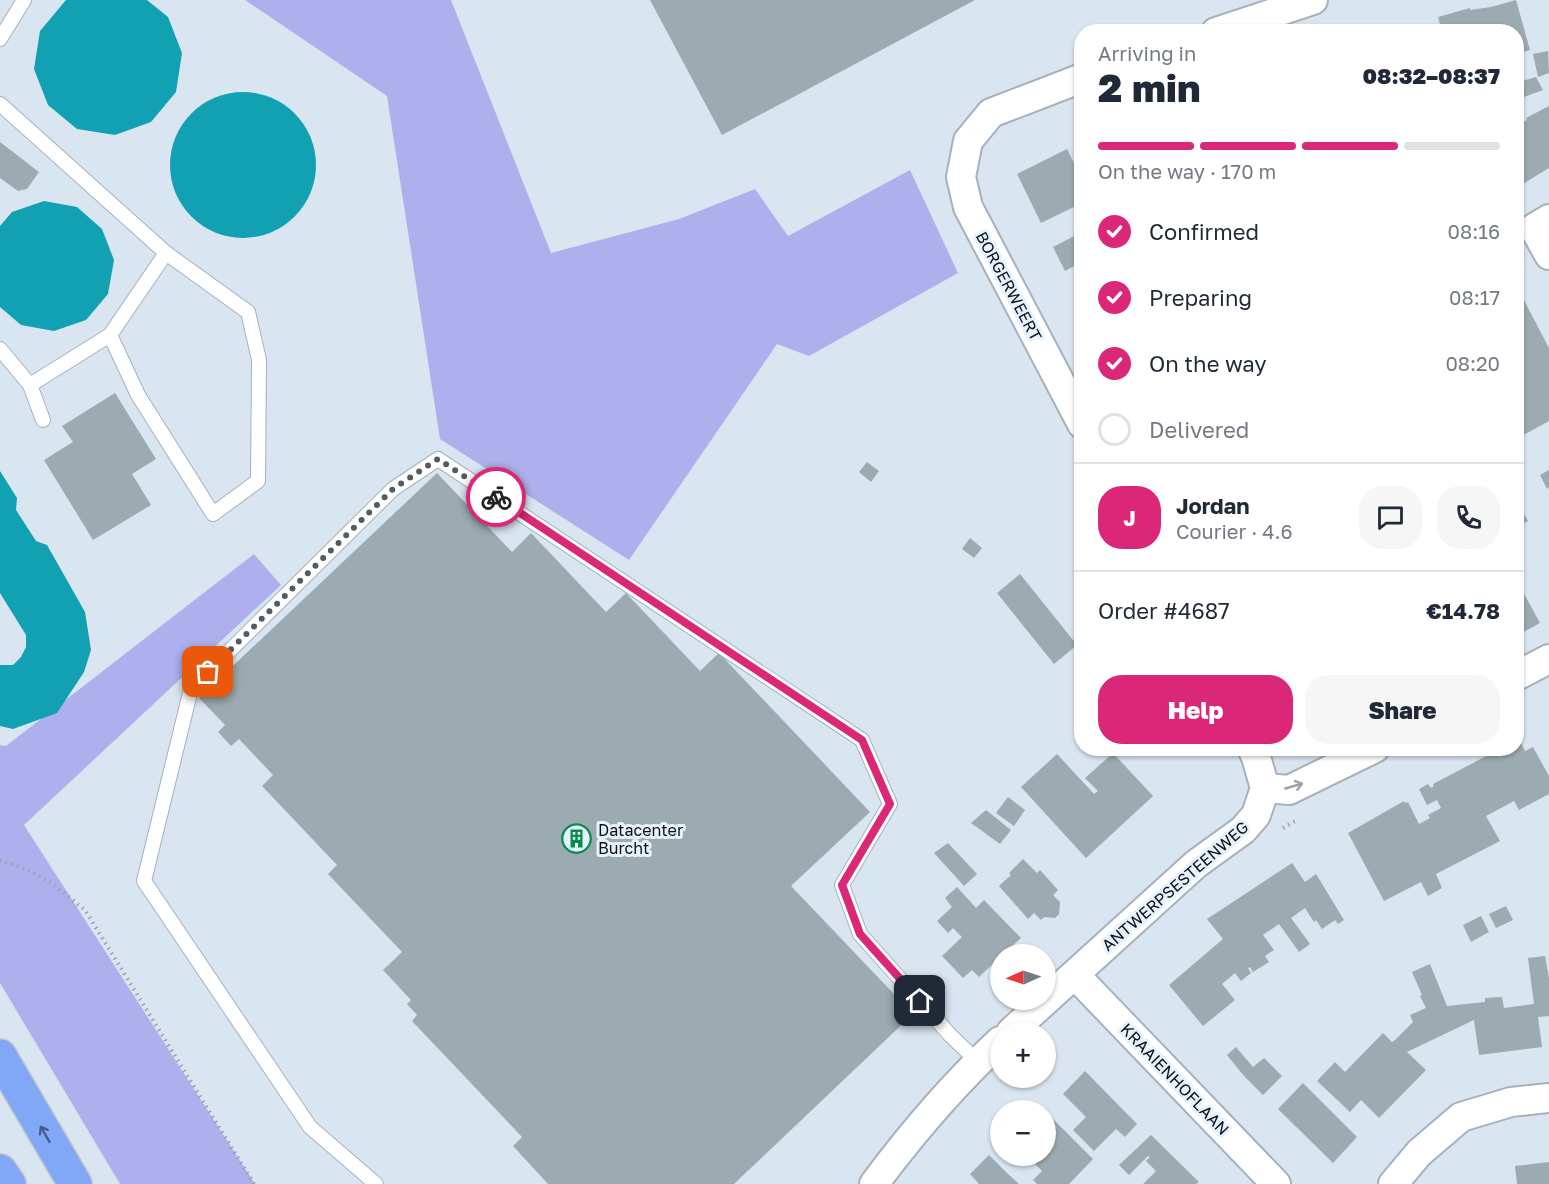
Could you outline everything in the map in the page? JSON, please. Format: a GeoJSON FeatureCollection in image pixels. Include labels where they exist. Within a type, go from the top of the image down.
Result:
{"type":"FeatureCollection","features":[{"type":"Feature","properties":{"kind":"highway"},"geometry":{"type":"LineString","coordinates":[[0,1056],[75,1184]]}},
{"type":"Feature","properties":{"kind":"highway"},"geometry":{"type":"LineString","coordinates":[[0,1170],[9,1184]]}},
{"type":"Feature","properties":{"kind":"street"},"geometry":{"type":"LineString","coordinates":[[1240,24],[1313,0]]}},
{"type":"Feature","properties":{"kind":"street","name":"BORGERWEERT"},"geometry":{"type":"LineString","coordinates":[[1074,81],[991,113],[968,141],[961,177],[968,207],[1074,409]]}},
{"type":"Feature","properties":{"kind":"street"},"geometry":{"type":"LineString","coordinates":[[1549,219],[1534,228],[1549,255]]}},
{"type":"Feature","properties":{"kind":"street"},"geometry":{"type":"LineString","coordinates":[[1524,672],[1549,659]]}},
{"type":"Feature","properties":{"kind":"street"},"geometry":{"type":"LineString","coordinates":[[1256,756],[1265,788],[1290,790],[1359,756]]}},
{"type":"Feature","properties":{"kind":"street","name":"ANTWERPSESTEENWEG"},"geometry":{"type":"LineString","coordinates":[[1022,1022],[1196,864],[1243,830],[1256,815],[1265,788]]}},
{"type":"Feature","properties":{"kind":"street","name":"KRAAIENHOFLAAN"},"geometry":{"type":"LineString","coordinates":[[1075,975],[1276,1184]]}},
{"type":"Feature","properties":{"kind":"street"},"geometry":{"type":"LineString","coordinates":[[874,1184],[906,1142],[990,1051]]}},
{"type":"Feature","properties":{"kind":"street"},"geometry":{"type":"LineString","coordinates":[[1393,1184],[1419,1153],[1461,1117],[1511,1102],[1549,1098]]}},
{"type":"Feature","properties":{"kind":"lane"},"geometry":{"type":"LineString","coordinates":[[0,39],[24,0]]}},
{"type":"Feature","properties":{"kind":"lane"},"geometry":{"type":"LineString","coordinates":[[0,104],[166,253],[248,312],[259,360],[258,481],[213,514],[138,395],[110,335]]}},
{"type":"Feature","properties":{"kind":"lane"},"geometry":{"type":"LineString","coordinates":[[30,385],[110,335],[166,253]]}},
{"type":"Feature","properties":{"kind":"lane"},"geometry":{"type":"LineString","coordinates":[[0,349],[30,385],[44,420]]}},
{"type":"Feature","properties":{"kind":"lane"},"geometry":{"type":"LineString","coordinates":[[376,1184],[310,1127],[144,881],[191,689],[393,489],[438,459],[862,740],[890,804],[842,885],[860,934],[950,1035],[978,1062]]}},
{"type":"Feature","properties":{"kind":"path"},"geometry":{"type":"LineString","coordinates":[[0,860],[30,871],[53,884],[85,910],[254,1184]]}},
{"type":"Feature","properties":{"kind":"shaded area"},"geometry":{"type":"Polygon","coordinates":[[[66,0],[147,0],[168,17],[182,53],[176,92],[151,122],[115,135],[77,129],[48,105],[34,69],[40,31],[66,0]]]}},
{"type":"Feature","properties":{"kind":"shaded area"},"geometry":{"type":"Polygon","coordinates":[[[245,0],[451,0],[551,253],[679,219],[755,189],[788,236],[910,170],[958,273],[809,356],[777,344],[629,560],[440,439],[387,96],[245,0]]]}},
{"type":"Feature","properties":{"kind":"shaded area"},"geometry":{"type":"Polygon","coordinates":[[[243,92],[271,98],[283,104],[294,114],[304,125],[310,137],[316,165],[310,193],[304,205],[294,216],[283,226],[271,232],[243,238],[215,232],[203,226],[192,216],[182,205],[176,193],[170,165],[176,137],[182,125],[192,114],[203,104],[215,98],[243,92]]]}},
{"type":"Feature","properties":{"kind":"shaded area"},"geometry":{"type":"Polygon","coordinates":[[[44,201],[77,207],[102,229],[114,260],[108,294],[86,320],[54,331],[21,325],[0,307],[0,226],[12,212],[44,201]]]}},
{"type":"Feature","properties":{"kind":"shaded area"},"geometry":{"type":"Polygon","coordinates":[[[0,471],[17,498],[16,510],[36,541],[47,545],[85,612],[91,650],[84,672],[57,713],[13,729],[0,726],[0,665],[13,665],[21,657],[26,647],[26,635],[0,593],[0,471]]]}},
{"type":"Feature","properties":{"kind":"shaded area"},"geometry":{"type":"Polygon","coordinates":[[[254,554],[281,585],[24,825],[255,1184],[120,1184],[0,983],[0,745],[6,746],[254,554]]]}},
{"type":"Feature","properties":{"kind":"building"},"geometry":{"type":"Polygon","coordinates":[[[650,0],[975,0],[722,135],[650,0]]]}},
{"type":"Feature","properties":{"kind":"building"},"geometry":{"type":"Polygon","coordinates":[[[1516,0],[1523,24],[1440,24],[1438,17],[1470,8],[1470,10],[1516,0]]]}},
{"type":"Feature","properties":{"kind":"building"},"geometry":{"type":"Polygon","coordinates":[[[1524,29],[1530,50],[1524,52],[1524,29]]]}},
{"type":"Feature","properties":{"kind":"building"},"geometry":{"type":"Polygon","coordinates":[[[1548,51],[1549,73],[1538,77],[1533,54],[1548,51]]]}},
{"type":"Feature","properties":{"kind":"building"},"geometry":{"type":"Polygon","coordinates":[[[1536,77],[1543,90],[1524,97],[1524,81],[1536,77]]]}},
{"type":"Feature","properties":{"kind":"building"},"geometry":{"type":"Polygon","coordinates":[[[1549,106],[1549,168],[1524,183],[1524,122],[1527,120],[1526,118],[1549,106]]]}},
{"type":"Feature","properties":{"kind":"building"},"geometry":{"type":"Polygon","coordinates":[[[0,142],[39,172],[27,189],[18,191],[0,178],[0,142]]]}},
{"type":"Feature","properties":{"kind":"building"},"geometry":{"type":"Polygon","coordinates":[[[1067,149],[1074,163],[1074,207],[1041,223],[1017,174],[1067,149]]]}},
{"type":"Feature","properties":{"kind":"building"},"geometry":{"type":"Polygon","coordinates":[[[1074,236],[1074,266],[1065,271],[1053,247],[1074,236]]]}},
{"type":"Feature","properties":{"kind":"building"},"geometry":{"type":"Polygon","coordinates":[[[1524,300],[1549,348],[1549,421],[1524,435],[1524,300]]]}},
{"type":"Feature","properties":{"kind":"building"},"geometry":{"type":"Polygon","coordinates":[[[115,393],[156,459],[132,474],[151,505],[93,540],[44,460],[73,442],[62,426],[115,393]]]}},
{"type":"Feature","properties":{"kind":"building"},"geometry":{"type":"Polygon","coordinates":[[[867,462],[879,471],[871,482],[859,472],[867,462]]]}},
{"type":"Feature","properties":{"kind":"building"},"geometry":{"type":"Polygon","coordinates":[[[1549,470],[1549,487],[1547,489],[1540,475],[1549,470]]]}},
{"type":"Feature","properties":{"kind":"building","name":"Datacenter Burcht"},"geometry":{"type":"Polygon","coordinates":[[[437,473],[512,552],[531,533],[606,612],[626,593],[700,671],[719,653],[870,812],[791,886],[913,1014],[734,1184],[548,1184],[513,1146],[522,1137],[412,1021],[417,1015],[407,1004],[411,1000],[383,970],[402,952],[328,874],[337,865],[262,786],[273,775],[239,739],[231,746],[218,732],[225,725],[199,698],[437,473]]]}},
{"type":"Feature","properties":{"kind":"building"},"geometry":{"type":"Polygon","coordinates":[[[970,538],[982,548],[974,558],[962,549],[970,538]]]}},
{"type":"Feature","properties":{"kind":"building"},"geometry":{"type":"Polygon","coordinates":[[[1020,574],[1074,641],[1074,647],[1054,664],[997,593],[1020,574]]]}},
{"type":"Feature","properties":{"kind":"building"},"geometry":{"type":"Polygon","coordinates":[[[1524,594],[1540,623],[1524,632],[1524,594]]]}},
{"type":"Feature","properties":{"kind":"building"},"geometry":{"type":"Polygon","coordinates":[[[1533,747],[1549,776],[1549,794],[1519,810],[1514,801],[1486,816],[1500,841],[1436,874],[1442,888],[1428,896],[1421,882],[1384,901],[1348,833],[1404,801],[1408,802],[1419,824],[1430,818],[1428,815],[1441,808],[1437,800],[1427,805],[1419,789],[1428,784],[1431,788],[1433,784],[1486,756],[1524,756],[1524,749],[1525,751],[1533,747]]]}},
{"type":"Feature","properties":{"kind":"building"},"geometry":{"type":"Polygon","coordinates":[[[1057,754],[1094,794],[1098,791],[1085,778],[1110,756],[1116,756],[1153,796],[1086,858],[1021,787],[1057,754]]]}},
{"type":"Feature","properties":{"kind":"building"},"geometry":{"type":"Polygon","coordinates":[[[1008,797],[1025,810],[1014,826],[996,813],[1008,797]]]}},
{"type":"Feature","properties":{"kind":"building"},"geometry":{"type":"Polygon","coordinates":[[[986,810],[1011,830],[1000,844],[971,823],[986,810]]]}},
{"type":"Feature","properties":{"kind":"building"},"geometry":{"type":"Polygon","coordinates":[[[948,843],[977,874],[964,886],[934,853],[948,843]]]}},
{"type":"Feature","properties":{"kind":"building"},"geometry":{"type":"Polygon","coordinates":[[[1023,859],[1037,873],[1040,870],[1058,890],[1053,895],[1060,902],[1059,914],[1055,918],[1044,917],[1041,920],[1034,913],[1028,919],[999,886],[1023,859]]]}},
{"type":"Feature","properties":{"kind":"building"},"geometry":{"type":"Polygon","coordinates":[[[1292,863],[1305,882],[1316,874],[1344,920],[1338,924],[1335,920],[1322,929],[1316,920],[1314,922],[1305,908],[1291,918],[1310,944],[1299,952],[1279,924],[1263,935],[1274,950],[1265,956],[1269,962],[1253,972],[1250,967],[1248,968],[1251,973],[1241,981],[1235,973],[1222,984],[1235,1000],[1203,1026],[1169,985],[1223,939],[1207,919],[1292,863]]]}},
{"type":"Feature","properties":{"kind":"building"},"geometry":{"type":"Polygon","coordinates":[[[957,887],[976,908],[984,900],[1021,938],[1015,944],[990,944],[990,967],[979,977],[972,970],[963,978],[942,956],[962,937],[953,928],[948,933],[937,921],[952,907],[945,898],[957,887]]]}},
{"type":"Feature","properties":{"kind":"building"},"geometry":{"type":"Polygon","coordinates":[[[1506,906],[1513,920],[1496,928],[1489,914],[1506,906]]]}},
{"type":"Feature","properties":{"kind":"building"},"geometry":{"type":"Polygon","coordinates":[[[1481,916],[1489,932],[1471,942],[1463,925],[1481,916]]]}},
{"type":"Feature","properties":{"kind":"building"},"geometry":{"type":"Polygon","coordinates":[[[1545,956],[1549,978],[1549,1016],[1538,1017],[1542,1047],[1479,1055],[1474,1020],[1407,1052],[1426,1070],[1379,1118],[1361,1100],[1350,1112],[1317,1081],[1335,1062],[1345,1072],[1383,1033],[1392,1042],[1395,1040],[1413,1022],[1410,1015],[1426,1008],[1412,972],[1430,964],[1447,1006],[1485,1002],[1485,998],[1502,997],[1504,1008],[1534,1004],[1528,958],[1545,956]]]}},
{"type":"Feature","properties":{"kind":"building"},"geometry":{"type":"Polygon","coordinates":[[[1236,1047],[1253,1067],[1264,1058],[1282,1076],[1263,1095],[1227,1055],[1236,1047]]]}},
{"type":"Feature","properties":{"kind":"building"},"geometry":{"type":"Polygon","coordinates":[[[1085,1071],[1137,1124],[1125,1137],[1116,1129],[1094,1151],[1073,1130],[1086,1117],[1063,1094],[1085,1071]]]}},
{"type":"Feature","properties":{"kind":"building"},"geometry":{"type":"Polygon","coordinates":[[[1303,1083],[1357,1137],[1333,1163],[1278,1109],[1303,1083]]]}},
{"type":"Feature","properties":{"kind":"building"},"geometry":{"type":"Polygon","coordinates":[[[1056,1122],[1093,1159],[1069,1184],[1037,1184],[1033,1180],[1042,1171],[1037,1166],[1056,1166],[1056,1122]]]}},
{"type":"Feature","properties":{"kind":"building"},"geometry":{"type":"Polygon","coordinates":[[[1151,1135],[1199,1182],[1196,1184],[1143,1184],[1156,1171],[1146,1161],[1150,1157],[1148,1156],[1129,1175],[1119,1165],[1151,1135]]]}},
{"type":"Feature","properties":{"kind":"building"},"geometry":{"type":"Polygon","coordinates":[[[989,1155],[990,1166],[1000,1166],[1019,1184],[979,1184],[970,1174],[989,1155]]]}},
{"type":"Feature","properties":{"kind":"building"},"geometry":{"type":"Polygon","coordinates":[[[1549,1162],[1549,1184],[1517,1184],[1515,1166],[1549,1162]]]}},
{"type":"Feature","properties":{"kind":"way so far"},"geometry":{"type":"LineString","coordinates":[[208,672],[393,489],[438,459],[496,497]]}},
{"type":"Feature","properties":{"kind":"place","name":"Datacenter Burcht"},"geometry":{"type":"Point","coordinates":[577,839]}},
{"type":"Feature","properties":{"kind":"route"},"geometry":{"type":"LineString","coordinates":[[496,497],[862,740],[890,804],[842,885],[860,934],[920,1001]]}}]}
